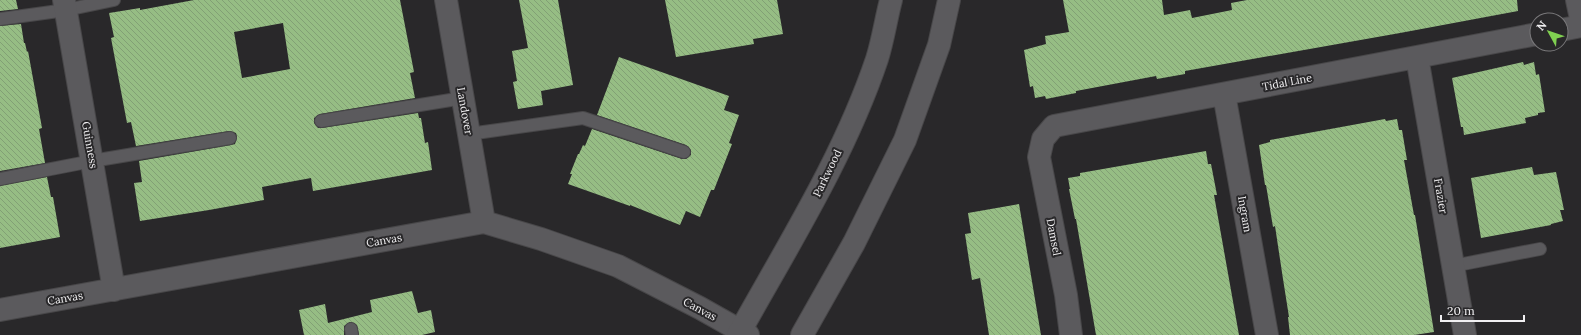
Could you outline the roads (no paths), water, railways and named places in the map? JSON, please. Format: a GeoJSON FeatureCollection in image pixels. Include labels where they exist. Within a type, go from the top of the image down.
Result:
{"type":"FeatureCollection","features":[{"type":"Feature","properties":{"kind":"street","name":"Landover"},"geometry":{"type":"LineString","coordinates":[[446,0],[484,222]]}},
{"type":"Feature","properties":{"kind":"street","name":"Parkwood"},"geometry":{"type":"LineString","coordinates":[[742,334],[825,180],[853,119],[877,58],[891,0]]}},
{"type":"Feature","properties":{"kind":"street"},"geometry":{"type":"LineString","coordinates":[[802,335],[854,243],[905,140],[939,45],[949,0]]}},
{"type":"Feature","properties":{"kind":"street"},"geometry":{"type":"LineString","coordinates":[[1577,0],[1581,19]]}},
{"type":"Feature","properties":{"kind":"street","name":"Guinness"},"geometry":{"type":"LineString","coordinates":[[65,5],[114,290]]}},
{"type":"Feature","properties":{"kind":"street"},"geometry":{"type":"LineString","coordinates":[[1569,28],[1581,26]]}},
{"type":"Feature","properties":{"kind":"street","name":"Tidal Line"},"geometry":{"type":"LineString","coordinates":[[1042,139],[1054,126],[1529,36]]}},
{"type":"Feature","properties":{"kind":"street","name":"Frazier"},"geometry":{"type":"LineString","coordinates":[[1417,57],[1465,335]]}},
{"type":"Feature","properties":{"kind":"street","name":"Ingram"},"geometry":{"type":"LineString","coordinates":[[1224,94],[1267,335]]}},
{"type":"Feature","properties":{"kind":"street","name":"Damsel"},"geometry":{"type":"LineString","coordinates":[[1042,139],[1039,157],[1066,295],[1071,335]]}},
{"type":"Feature","properties":{"kind":"street","name":"Canvas"},"geometry":{"type":"LineString","coordinates":[[0,310],[484,222],[541,238],[618,266],[700,308],[742,334]]}},
{"type":"Feature","properties":{"kind":"lane"},"geometry":{"type":"LineString","coordinates":[[0,19],[65,5],[114,0]]}},
{"type":"Feature","properties":{"kind":"lane"},"geometry":{"type":"LineString","coordinates":[[321,121],[463,98]]}},
{"type":"Feature","properties":{"kind":"lane"},"geometry":{"type":"LineString","coordinates":[[469,134],[584,118],[684,152]]}},
{"type":"Feature","properties":{"kind":"lane"},"geometry":{"type":"LineString","coordinates":[[0,179],[92,161],[230,138]]}},
{"type":"Feature","properties":{"kind":"lane"},"geometry":{"type":"LineString","coordinates":[[1453,266],[1540,249]]}}]}
